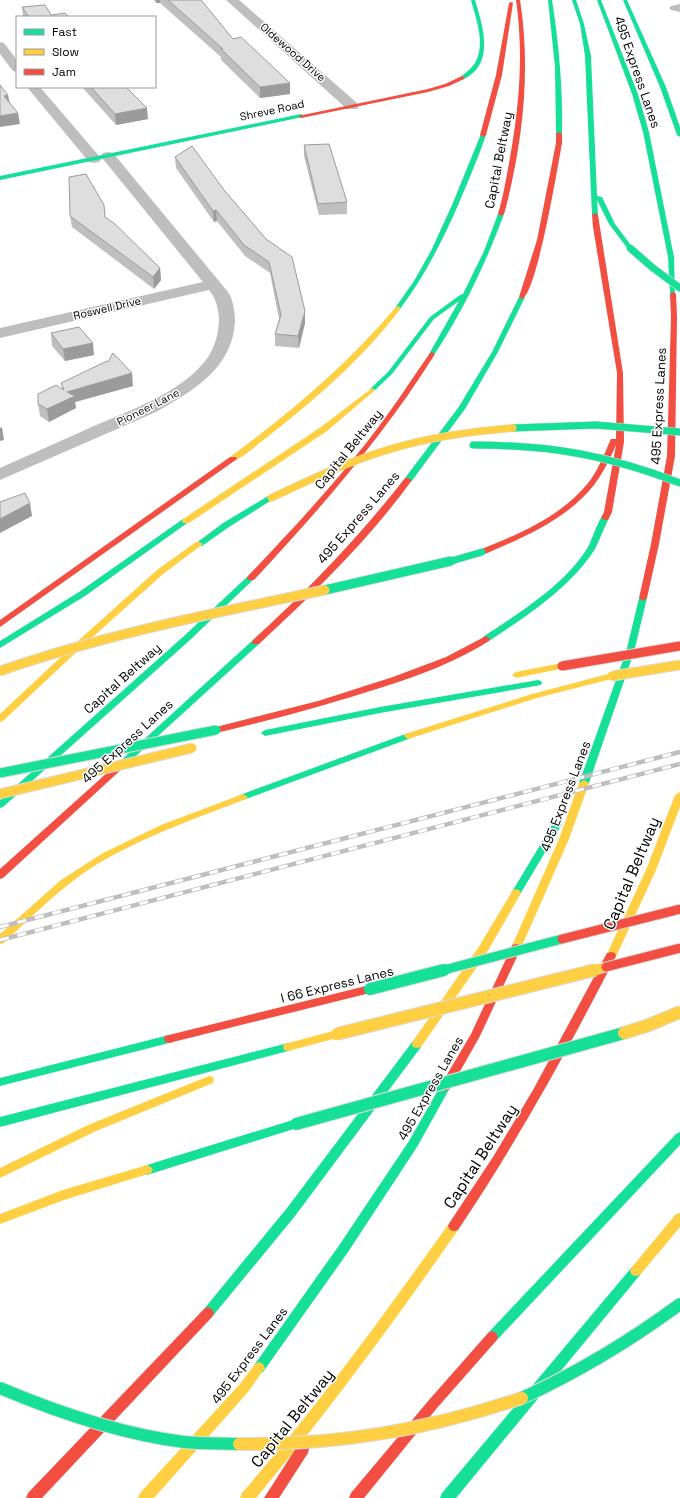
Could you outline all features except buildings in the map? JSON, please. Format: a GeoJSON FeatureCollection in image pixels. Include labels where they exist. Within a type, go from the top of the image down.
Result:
{"type":"FeatureCollection","features":[{"type":"Feature","properties":{"kind":"main road","name":"Shreve Road"},"geometry":{"type":"LineString","coordinates":[[0,178],[435,88],[462,77],[472,70],[482,55],[480,32],[473,0]]}},
{"type":"Feature","properties":{"kind":"main road"},"geometry":{"type":"LineString","coordinates":[[0,624],[210,477],[291,415],[338,372],[390,319],[418,279],[442,236],[479,146],[497,87],[511,0]]}},
{"type":"Feature","properties":{"kind":"main road","name":"Capital Beltway"},"geometry":{"type":"LineString","coordinates":[[0,806],[229,600],[280,548],[346,476],[407,396],[434,354],[486,254],[503,207],[519,123],[522,99],[524,42],[518,0]]}},
{"type":"Feature","properties":{"kind":"main road","name":"495 Express Lanes"},"geometry":{"type":"LineString","coordinates":[[0,875],[306,596],[353,547],[386,509],[461,409],[495,352],[518,308],[531,275],[540,245],[554,175],[559,143],[560,121],[555,33],[550,0]]}},
{"type":"Feature","properties":{"kind":"main road"},"geometry":{"type":"LineString","coordinates":[[216,730],[285,714],[351,696],[420,672],[471,649],[523,614],[563,583],[591,548],[608,512],[619,449],[621,413],[620,373],[596,227],[588,56],[582,24],[574,0]]}},
{"type":"Feature","properties":{"kind":"main road","name":"495 Express Lanes"},"geometry":{"type":"LineString","coordinates":[[146,1498],[244,1388],[344,1248],[413,1144],[478,1029],[524,930],[564,839],[612,707],[630,652],[671,456],[674,317],[671,257],[646,132],[635,94],[599,0]]}},
{"type":"Feature","properties":{"kind":"main road"},"geometry":{"type":"LineString","coordinates":[[625,0],[663,87],[680,135]]}},
{"type":"Feature","properties":{"kind":"main road"},"geometry":{"type":"LineString","coordinates":[[663,87],[680,113]]}},
{"type":"Feature","properties":{"kind":"main road"},"geometry":{"type":"LineString","coordinates":[[593,170],[601,203],[615,230],[630,248],[653,268],[680,288]]}},
{"type":"Feature","properties":{"kind":"main road"},"geometry":{"type":"LineString","coordinates":[[0,645],[57,610],[231,490],[324,429],[361,400],[390,373],[432,318],[468,291]]}},
{"type":"Feature","properties":{"kind":"main road"},"geometry":{"type":"LineString","coordinates":[[0,669],[103,638],[438,565],[482,552],[518,537],[552,520],[580,497],[602,467],[614,441],[621,413]]}},
{"type":"Feature","properties":{"kind":"main road"},"geometry":{"type":"LineString","coordinates":[[0,719],[160,572],[226,524],[271,498],[329,471],[393,448],[422,441],[505,428],[596,425],[680,432]]}},
{"type":"Feature","properties":{"kind":"main road"},"geometry":{"type":"LineString","coordinates":[[463,445],[530,444],[580,450],[639,466],[680,483]]}},
{"type":"Feature","properties":{"kind":"main road"},"geometry":{"type":"LineString","coordinates":[[329,471],[374,458],[446,447]]}},
{"type":"Feature","properties":{"kind":"main road"},"geometry":{"type":"LineString","coordinates":[[51,624],[115,571]]}},
{"type":"Feature","properties":{"kind":"main road"},"geometry":{"type":"LineString","coordinates":[[510,676],[680,646]]}},
{"type":"Feature","properties":{"kind":"main road"},"geometry":{"type":"LineString","coordinates":[[0,669],[11,658]]}},
{"type":"Feature","properties":{"kind":"main road"},"geometry":{"type":"LineString","coordinates":[[562,680],[612,676],[680,665]]}},
{"type":"Feature","properties":{"kind":"main road"},"geometry":{"type":"LineString","coordinates":[[0,940],[44,899],[88,866],[175,823],[390,741],[556,690],[612,676]]}},
{"type":"Feature","properties":{"kind":"main road"},"geometry":{"type":"LineString","coordinates":[[257,735],[380,710],[547,682]]}},
{"type":"Feature","properties":{"kind":"main road"},"geometry":{"type":"LineString","coordinates":[[0,773],[349,705]]}},
{"type":"Feature","properties":{"kind":"main road"},"geometry":{"type":"LineString","coordinates":[[0,794],[204,746]]}},
{"type":"Feature","properties":{"kind":"main road"},"geometry":{"type":"LineString","coordinates":[[33,1498],[113,1415],[216,1304],[292,1212],[403,1065],[482,951],[592,762]]}},
{"type":"Feature","properties":{"kind":"main road","name":"Capital Beltway"},"geometry":{"type":"LineString","coordinates":[[247,1498],[326,1401],[403,1298],[503,1149],[550,1073],[587,1005],[634,909],[680,795]]}},
{"type":"Feature","properties":{"kind":"main road","name":"I 66 Express Lanes"},"geometry":{"type":"LineString","coordinates":[[0,1082],[680,909]]}},
{"type":"Feature","properties":{"kind":"main road"},"geometry":{"type":"LineString","coordinates":[[0,1122],[281,1050],[337,1034],[680,948]]}},
{"type":"Feature","properties":{"kind":"main road"},"geometry":{"type":"LineString","coordinates":[[0,1219],[62,1195],[296,1124],[621,1034],[649,1025],[680,1012]]}},
{"type":"Feature","properties":{"kind":"main road"},"geometry":{"type":"LineString","coordinates":[[0,1173],[92,1128],[281,1050]]}},
{"type":"Feature","properties":{"kind":"main road"},"geometry":{"type":"LineString","coordinates":[[356,1498],[398,1444],[477,1352],[680,1138]]}},
{"type":"Feature","properties":{"kind":"main road"},"geometry":{"type":"LineString","coordinates":[[447,1498],[680,1218]]}},
{"type":"Feature","properties":{"kind":"main road"},"geometry":{"type":"LineString","coordinates":[[271,1498],[403,1298]]}},
{"type":"Feature","properties":{"kind":"main road"},"geometry":{"type":"LineString","coordinates":[[0,1388],[51,1409],[83,1419],[127,1431],[181,1441],[240,1445],[285,1445],[341,1441],[402,1432],[467,1416],[521,1398],[574,1373],[627,1342],[680,1304]]}},
{"type":"Feature","properties":{"kind":"street","name":"Oldewood Drive"},"geometry":{"type":"LineString","coordinates":[[232,0],[352,106]]}},
{"type":"Feature","properties":{"kind":"street"},"geometry":{"type":"LineString","coordinates":[[2,52],[16,67]]}},
{"type":"Feature","properties":{"kind":"street","name":"Pioneer Lane"},"geometry":{"type":"LineString","coordinates":[[0,475],[150,408],[173,396],[192,383],[208,369],[219,354],[226,338],[229,324],[227,309],[222,295],[213,284],[101,157],[34,88]]}},
{"type":"Feature","properties":{"kind":"street","name":"Roswell Drive"},"geometry":{"type":"LineString","coordinates":[[0,333],[213,284]]}},
{"type":"Feature","properties":{"kind":"railway"},"geometry":{"type":"LineString","coordinates":[[0,927],[680,752]]}},
{"type":"Feature","properties":{"kind":"railway"},"geometry":{"type":"LineString","coordinates":[[0,940],[680,764]]}},
{"type":"Feature","properties":{"kind":"traffic: fast"},"geometry":{"type":"LineString","coordinates":[[462,78],[472,71],[482,53],[481,32],[473,0]]}},
{"type":"Feature","properties":{"kind":"traffic: fast"},"geometry":{"type":"LineString","coordinates":[[550,0],[558,67],[559,134]]}},
{"type":"Feature","properties":{"kind":"traffic: fast"},"geometry":{"type":"LineString","coordinates":[[574,0],[582,24],[588,56],[595,215]]}},
{"type":"Feature","properties":{"kind":"traffic: fast"},"geometry":{"type":"LineString","coordinates":[[599,0],[635,94],[646,132],[671,257],[673,294]]}},
{"type":"Feature","properties":{"kind":"traffic: fast"},"geometry":{"type":"LineString","coordinates":[[625,0],[663,87],[680,135]]}},
{"type":"Feature","properties":{"kind":"traffic: fast"},"geometry":{"type":"LineString","coordinates":[[0,178],[301,116]]}},
{"type":"Feature","properties":{"kind":"traffic: fast"},"geometry":{"type":"LineString","coordinates":[[398,308],[417,281],[434,251],[470,170],[483,135]]}},
{"type":"Feature","properties":{"kind":"traffic: fast"},"geometry":{"type":"LineString","coordinates":[[599,197],[612,224],[630,248]]}},
{"type":"Feature","properties":{"kind":"traffic: fast"},"geometry":{"type":"LineString","coordinates":[[432,354],[452,321],[479,269],[501,214]]}},
{"type":"Feature","properties":{"kind":"traffic: fast"},"geometry":{"type":"LineString","coordinates":[[630,248],[653,268],[680,288]]}},
{"type":"Feature","properties":{"kind":"traffic: fast"},"geometry":{"type":"LineString","coordinates":[[372,390],[390,373],[432,318],[462,296]]}},
{"type":"Feature","properties":{"kind":"traffic: fast"},"geometry":{"type":"LineString","coordinates":[[408,480],[461,409],[495,352],[522,297]]}},
{"type":"Feature","properties":{"kind":"traffic: fast"},"geometry":{"type":"LineString","coordinates":[[513,428],[596,425],[680,432]]}},
{"type":"Feature","properties":{"kind":"traffic: fast"},"geometry":{"type":"LineString","coordinates":[[473,445],[528,446],[579,452],[628,464],[680,483]]}},
{"type":"Feature","properties":{"kind":"traffic: fast"},"geometry":{"type":"LineString","coordinates":[[199,544],[226,525],[271,498]]}},
{"type":"Feature","properties":{"kind":"traffic: fast"},"geometry":{"type":"LineString","coordinates":[[486,639],[523,614],[563,583],[591,548],[605,518]]}},
{"type":"Feature","properties":{"kind":"traffic: fast"},"geometry":{"type":"LineString","coordinates":[[0,645],[82,594],[186,521]]}},
{"type":"Feature","properties":{"kind":"traffic: fast"},"geometry":{"type":"LineString","coordinates":[[325,590],[438,565],[482,552]]}},
{"type":"Feature","properties":{"kind":"traffic: fast"},"geometry":{"type":"LineString","coordinates":[[0,805],[187,638],[251,578]]}},
{"type":"Feature","properties":{"kind":"traffic: fast"},"geometry":{"type":"LineString","coordinates":[[584,783],[630,652],[643,598]]}},
{"type":"Feature","properties":{"kind":"traffic: fast"},"geometry":{"type":"LineString","coordinates":[[121,765],[256,642]]}},
{"type":"Feature","properties":{"kind":"traffic: fast"},"geometry":{"type":"LineString","coordinates":[[265,733],[380,710],[538,683]]}},
{"type":"Feature","properties":{"kind":"traffic: fast"},"geometry":{"type":"LineString","coordinates":[[0,773],[216,730]]}},
{"type":"Feature","properties":{"kind":"traffic: fast"},"geometry":{"type":"LineString","coordinates":[[243,797],[408,736]]}},
{"type":"Feature","properties":{"kind":"traffic: fast"},"geometry":{"type":"LineString","coordinates":[[516,893],[557,824]]}},
{"type":"Feature","properties":{"kind":"traffic: fast"},"geometry":{"type":"LineString","coordinates":[[370,989],[562,939]]}},
{"type":"Feature","properties":{"kind":"traffic: fast"},"geometry":{"type":"LineString","coordinates":[[296,1124],[624,1033]]}},
{"type":"Feature","properties":{"kind":"traffic: fast"},"geometry":{"type":"LineString","coordinates":[[0,1082],[169,1039]]}},
{"type":"Feature","properties":{"kind":"traffic: fast"},"geometry":{"type":"LineString","coordinates":[[208,1313],[291,1212],[417,1044]]}},
{"type":"Feature","properties":{"kind":"traffic: fast"},"geometry":{"type":"LineString","coordinates":[[0,1122],[288,1047]]}},
{"type":"Feature","properties":{"kind":"traffic: fast"},"geometry":{"type":"LineString","coordinates":[[259,1368],[344,1248],[413,1144],[446,1086]]}},
{"type":"Feature","properties":{"kind":"traffic: fast"},"geometry":{"type":"LineString","coordinates":[[147,1170],[296,1124]]}},
{"type":"Feature","properties":{"kind":"traffic: fast"},"geometry":{"type":"LineString","coordinates":[[492,1337],[680,1137]]}},
{"type":"Feature","properties":{"kind":"traffic: fast"},"geometry":{"type":"LineString","coordinates":[[447,1498],[636,1271]]}},
{"type":"Feature","properties":{"kind":"traffic: fast"},"geometry":{"type":"LineString","coordinates":[[522,1398],[564,1378],[604,1356],[624,1344],[680,1304]]}},
{"type":"Feature","properties":{"kind":"traffic: fast"},"geometry":{"type":"LineString","coordinates":[[0,1388],[90,1422],[137,1434],[184,1442],[239,1444]]}},
{"type":"Feature","properties":{"kind":"traffic: slow"},"geometry":{"type":"LineString","coordinates":[[233,459],[278,425],[321,389],[361,350],[398,308]]}},
{"type":"Feature","properties":{"kind":"traffic: slow"},"geometry":{"type":"LineString","coordinates":[[186,521],[324,429],[372,390]]}},
{"type":"Feature","properties":{"kind":"traffic: slow"},"geometry":{"type":"LineString","coordinates":[[271,498],[335,469],[401,446],[457,434],[513,428]]}},
{"type":"Feature","properties":{"kind":"traffic: slow"},"geometry":{"type":"LineString","coordinates":[[0,719],[82,642],[160,572],[199,544]]}},
{"type":"Feature","properties":{"kind":"traffic: slow"},"geometry":{"type":"LineString","coordinates":[[0,671],[40,657],[120,634],[202,615],[325,590]]}},
{"type":"Feature","properties":{"kind":"traffic: slow"},"geometry":{"type":"LineString","coordinates":[[612,676],[680,665]]}},
{"type":"Feature","properties":{"kind":"traffic: slow"},"geometry":{"type":"LineString","coordinates":[[516,675],[562,666]]}},
{"type":"Feature","properties":{"kind":"traffic: slow"},"geometry":{"type":"LineString","coordinates":[[408,736],[535,696],[612,676]]}},
{"type":"Feature","properties":{"kind":"traffic: slow"},"geometry":{"type":"LineString","coordinates":[[0,794],[192,748]]}},
{"type":"Feature","properties":{"kind":"traffic: slow"},"geometry":{"type":"LineString","coordinates":[[516,948],[564,839],[584,783]]}},
{"type":"Feature","properties":{"kind":"traffic: slow"},"geometry":{"type":"LineString","coordinates":[[611,956],[651,870],[680,795]]}},
{"type":"Feature","properties":{"kind":"traffic: slow"},"geometry":{"type":"LineString","coordinates":[[0,940],[53,891],[106,855],[144,836],[243,797]]}},
{"type":"Feature","properties":{"kind":"traffic: slow"},"geometry":{"type":"LineString","coordinates":[[417,1044],[482,951],[516,893]]}},
{"type":"Feature","properties":{"kind":"traffic: slow"},"geometry":{"type":"LineString","coordinates":[[337,1034],[606,967]]}},
{"type":"Feature","properties":{"kind":"traffic: slow"},"geometry":{"type":"LineString","coordinates":[[624,1033],[649,1025],[680,1012]]}},
{"type":"Feature","properties":{"kind":"traffic: slow"},"geometry":{"type":"LineString","coordinates":[[288,1047],[337,1034]]}},
{"type":"Feature","properties":{"kind":"traffic: slow"},"geometry":{"type":"LineString","coordinates":[[0,1173],[92,1128],[209,1080]]}},
{"type":"Feature","properties":{"kind":"traffic: slow"},"geometry":{"type":"LineString","coordinates":[[0,1219],[63,1195],[147,1170]]}},
{"type":"Feature","properties":{"kind":"traffic: slow"},"geometry":{"type":"LineString","coordinates":[[636,1271],[680,1218]]}},
{"type":"Feature","properties":{"kind":"traffic: slow"},"geometry":{"type":"LineString","coordinates":[[247,1498],[302,1432],[354,1365],[454,1226]]}},
{"type":"Feature","properties":{"kind":"traffic: slow"},"geometry":{"type":"LineString","coordinates":[[145,1498],[244,1388],[259,1368]]}},
{"type":"Feature","properties":{"kind":"traffic: slow"},"geometry":{"type":"LineString","coordinates":[[239,1444],[275,1445],[311,1443],[383,1435],[453,1420],[522,1398]]}},
{"type":"Feature","properties":{"kind":"traffic: jam"},"geometry":{"type":"LineString","coordinates":[[501,214],[513,157],[523,79],[523,40],[518,0]]}},
{"type":"Feature","properties":{"kind":"traffic: jam"},"geometry":{"type":"LineString","coordinates":[[483,135],[499,75],[511,3]]}},
{"type":"Feature","properties":{"kind":"traffic: jam"},"geometry":{"type":"LineString","coordinates":[[301,116],[428,90],[447,85],[462,78]]}},
{"type":"Feature","properties":{"kind":"traffic: jam"},"geometry":{"type":"LineString","coordinates":[[522,297],[535,260],[540,240],[559,143],[559,134]]}},
{"type":"Feature","properties":{"kind":"traffic: jam"},"geometry":{"type":"LineString","coordinates":[[595,215],[620,373],[620,442],[608,512],[605,518]]}},
{"type":"Feature","properties":{"kind":"traffic: jam"},"geometry":{"type":"LineString","coordinates":[[643,598],[655,544],[671,456],[674,317],[673,294]]}},
{"type":"Feature","properties":{"kind":"traffic: jam"},"geometry":{"type":"LineString","coordinates":[[251,578],[348,471],[392,415],[432,354]]}},
{"type":"Feature","properties":{"kind":"traffic: jam"},"geometry":{"type":"LineString","coordinates":[[482,552],[541,525],[568,507],[595,479],[614,441]]}},
{"type":"Feature","properties":{"kind":"traffic: jam"},"geometry":{"type":"LineString","coordinates":[[0,624],[233,459]]}},
{"type":"Feature","properties":{"kind":"traffic: jam"},"geometry":{"type":"LineString","coordinates":[[256,642],[336,565],[373,524],[408,480]]}},
{"type":"Feature","properties":{"kind":"traffic: jam"},"geometry":{"type":"LineString","coordinates":[[216,730],[279,715],[362,691],[423,670],[462,653],[486,639]]}},
{"type":"Feature","properties":{"kind":"traffic: jam"},"geometry":{"type":"LineString","coordinates":[[562,666],[680,646]]}},
{"type":"Feature","properties":{"kind":"traffic: jam"},"geometry":{"type":"LineString","coordinates":[[0,875],[121,765]]}},
{"type":"Feature","properties":{"kind":"traffic: jam"},"geometry":{"type":"LineString","coordinates":[[562,939],[680,909]]}},
{"type":"Feature","properties":{"kind":"traffic: jam"},"geometry":{"type":"LineString","coordinates":[[446,1086],[475,1036],[516,948]]}},
{"type":"Feature","properties":{"kind":"traffic: jam"},"geometry":{"type":"LineString","coordinates":[[606,967],[680,948]]}},
{"type":"Feature","properties":{"kind":"traffic: jam"},"geometry":{"type":"LineString","coordinates":[[454,1226],[497,1161],[537,1094],[611,956]]}},
{"type":"Feature","properties":{"kind":"traffic: jam"},"geometry":{"type":"LineString","coordinates":[[169,1039],[370,989]]}},
{"type":"Feature","properties":{"kind":"traffic: jam"},"geometry":{"type":"LineString","coordinates":[[33,1498],[208,1313]]}},
{"type":"Feature","properties":{"kind":"traffic: jam"},"geometry":{"type":"LineString","coordinates":[[356,1498],[433,1404],[492,1337]]}},
{"type":"Feature","properties":{"kind":"traffic: jam"},"geometry":{"type":"LineString","coordinates":[[271,1498],[303,1449]]}}]}
